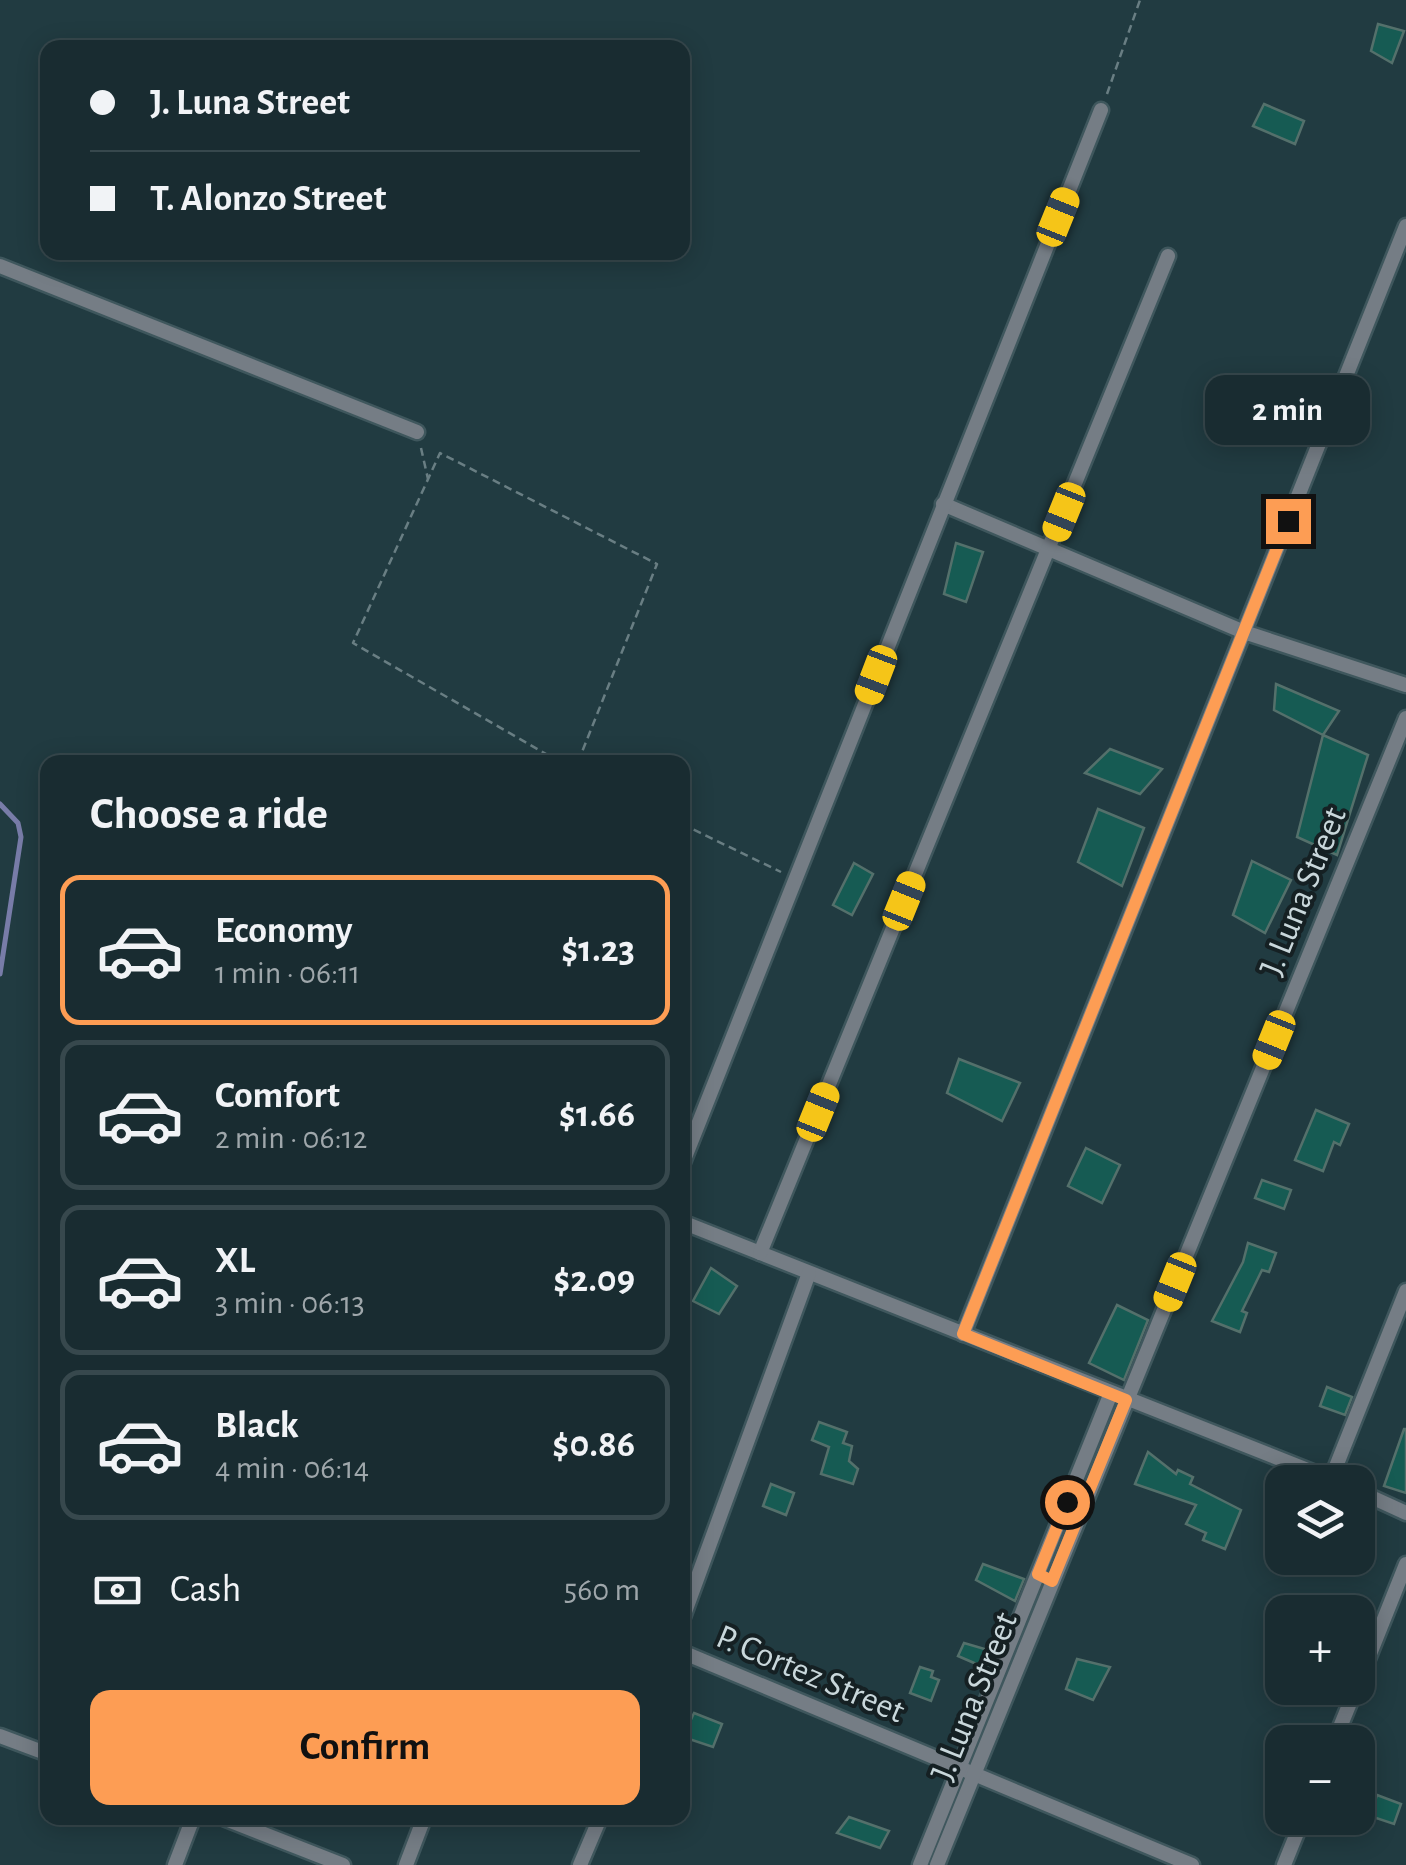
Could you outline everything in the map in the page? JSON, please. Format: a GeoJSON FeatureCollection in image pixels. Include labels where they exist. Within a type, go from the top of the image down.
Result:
{"type":"FeatureCollection","features":[{"type":"Feature","properties":{"kind":"street"},"geometry":{"type":"LineString","coordinates":[[690,1145],[1101,110]]}},
{"type":"Feature","properties":{"kind":"street"},"geometry":{"type":"LineString","coordinates":[[963,1334],[1406,226]]}},
{"type":"Feature","properties":{"kind":"street"},"geometry":{"type":"LineString","coordinates":[[760,1254],[1168,256]]}},
{"type":"Feature","properties":{"kind":"street"},"geometry":{"type":"LineString","coordinates":[[0,266],[417,432]]}},
{"type":"Feature","properties":{"kind":"street"},"geometry":{"type":"LineString","coordinates":[[943,504],[1244,632],[1406,685]]}},
{"type":"Feature","properties":{"kind":"street","name":"J. Luna Street"},"geometry":{"type":"LineString","coordinates":[[920,1865],[966,1771],[1045,1578],[1126,1400],[1406,718]]}},
{"type":"Feature","properties":{"kind":"street"},"geometry":{"type":"LineString","coordinates":[[690,1225],[1294,1465]]}},
{"type":"Feature","properties":{"kind":"street"},"geometry":{"type":"LineString","coordinates":[[690,1598],[809,1273]]}},
{"type":"Feature","properties":{"kind":"street"},"geometry":{"type":"LineString","coordinates":[[1341,1465],[1406,1291]]}},
{"type":"Feature","properties":{"kind":"street","name":"J. Luna Street"},"geometry":{"type":"LineString","coordinates":[[1045,1578],[1111,1393]]}},
{"type":"Feature","properties":{"kind":"street"},"geometry":{"type":"LineString","coordinates":[[1375,1499],[1406,1513]]}},
{"type":"Feature","properties":{"kind":"street"},"geometry":{"type":"LineString","coordinates":[[1375,1641],[1406,1564]]}},
{"type":"Feature","properties":{"kind":"street","name":"P. Cortez Street"},"geometry":{"type":"LineString","coordinates":[[690,1655],[1192,1865]]}},
{"type":"Feature","properties":{"kind":"street"},"geometry":{"type":"LineString","coordinates":[[0,1736],[40,1751]]}},
{"type":"Feature","properties":{"kind":"street","name":"J. Luna Street"},"geometry":{"type":"LineString","coordinates":[[937,1865],[966,1771]]}},
{"type":"Feature","properties":{"kind":"street"},"geometry":{"type":"LineString","coordinates":[[176,1865],[190,1825]]}},
{"type":"Feature","properties":{"kind":"street"},"geometry":{"type":"LineString","coordinates":[[241,1825],[342,1865]]}},
{"type":"Feature","properties":{"kind":"street"},"geometry":{"type":"LineString","coordinates":[[406,1865],[421,1825]]}},
{"type":"Feature","properties":{"kind":"street"},"geometry":{"type":"LineString","coordinates":[[580,1865],[597,1825]]}},
{"type":"Feature","properties":{"kind":"street"},"geometry":{"type":"LineString","coordinates":[[1284,1865],[1297,1835]]}},
{"type":"Feature","properties":{"kind":"path"},"geometry":{"type":"LineString","coordinates":[[1101,110],[1140,0]]}},
{"type":"Feature","properties":{"kind":"path"},"geometry":{"type":"LineString","coordinates":[[417,432],[428,479]]}},
{"type":"Feature","properties":{"kind":"path"},"geometry":{"type":"LineString","coordinates":[[548,755],[354,644],[440,453],[658,564],[581,755]]}},
{"type":"Feature","properties":{"kind":"path"},"geometry":{"type":"LineString","coordinates":[[690,828],[796,879]]}},
{"type":"Feature","properties":{"kind":"building"},"geometry":{"type":"Polygon","coordinates":[[[1378,24],[1404,31],[1392,63],[1371,51],[1378,24]]]}},
{"type":"Feature","properties":{"kind":"building"},"geometry":{"type":"Polygon","coordinates":[[[1264,104],[1304,121],[1295,144],[1253,126],[1264,104]]]}},
{"type":"Feature","properties":{"kind":"building"},"geometry":{"type":"Polygon","coordinates":[[[956,543],[983,552],[966,602],[944,594],[956,543]]]}},
{"type":"Feature","properties":{"kind":"building"},"geometry":{"type":"Polygon","coordinates":[[[1276,684],[1339,711],[1323,735],[1274,710],[1276,684]]]}},
{"type":"Feature","properties":{"kind":"building"},"geometry":{"type":"Polygon","coordinates":[[[1323,735],[1368,755],[1337,855],[1297,837],[1323,735]]]}},
{"type":"Feature","properties":{"kind":"building"},"geometry":{"type":"Polygon","coordinates":[[[1110,749],[1162,769],[1140,794],[1085,773],[1110,749]]]}},
{"type":"Feature","properties":{"kind":"building"},"geometry":{"type":"Polygon","coordinates":[[[1098,809],[1144,828],[1122,886],[1078,862],[1098,809]]]}},
{"type":"Feature","properties":{"kind":"building"},"geometry":{"type":"Polygon","coordinates":[[[1252,861],[1291,880],[1265,933],[1233,915],[1252,861]]]}},
{"type":"Feature","properties":{"kind":"building"},"geometry":{"type":"Polygon","coordinates":[[[854,863],[873,874],[852,915],[833,905],[854,863]]]}},
{"type":"Feature","properties":{"kind":"building"},"geometry":{"type":"Polygon","coordinates":[[[959,1059],[1020,1083],[1002,1121],[947,1093],[959,1059]]]}},
{"type":"Feature","properties":{"kind":"building"},"geometry":{"type":"Polygon","coordinates":[[[1316,1110],[1349,1124],[1340,1145],[1334,1142],[1323,1171],[1295,1160],[1316,1110]]]}},
{"type":"Feature","properties":{"kind":"building"},"geometry":{"type":"Polygon","coordinates":[[[1086,1148],[1120,1165],[1102,1203],[1068,1186],[1086,1148]]]}},
{"type":"Feature","properties":{"kind":"building"},"geometry":{"type":"Polygon","coordinates":[[[1262,1180],[1291,1190],[1284,1209],[1255,1198],[1262,1180]]]}},
{"type":"Feature","properties":{"kind":"building"},"geometry":{"type":"Polygon","coordinates":[[[1248,1243],[1276,1253],[1269,1272],[1262,1270],[1242,1311],[1247,1313],[1240,1332],[1212,1321],[1243,1262],[1248,1243]]]}},
{"type":"Feature","properties":{"kind":"building"},"geometry":{"type":"Polygon","coordinates":[[[711,1268],[737,1286],[719,1314],[693,1301],[711,1268]]]}},
{"type":"Feature","properties":{"kind":"building"},"geometry":{"type":"Polygon","coordinates":[[[1117,1305],[1148,1320],[1124,1380],[1089,1363],[1117,1305]]]}},
{"type":"Feature","properties":{"kind":"building"},"geometry":{"type":"Polygon","coordinates":[[[1327,1387],[1352,1397],[1345,1415],[1320,1406],[1327,1387]]]}},
{"type":"Feature","properties":{"kind":"building"},"geometry":{"type":"Polygon","coordinates":[[[819,1422],[847,1432],[843,1443],[852,1446],[849,1461],[858,1469],[853,1484],[821,1474],[829,1447],[812,1440],[819,1422]]]}},
{"type":"Feature","properties":{"kind":"building"},"geometry":{"type":"Polygon","coordinates":[[[1406,1429],[1406,1493],[1384,1486],[1406,1429]]]}},
{"type":"Feature","properties":{"kind":"building"},"geometry":{"type":"Polygon","coordinates":[[[1148,1452],[1176,1474],[1178,1470],[1193,1477],[1190,1484],[1241,1510],[1225,1549],[1203,1540],[1206,1533],[1186,1524],[1196,1505],[1135,1484],[1148,1452]]]}},
{"type":"Feature","properties":{"kind":"building"},"geometry":{"type":"Polygon","coordinates":[[[771,1484],[794,1493],[786,1515],[763,1506],[771,1484]]]}},
{"type":"Feature","properties":{"kind":"building"},"geometry":{"type":"Polygon","coordinates":[[[983,1564],[1024,1579],[1015,1601],[976,1580],[983,1564]]]}},
{"type":"Feature","properties":{"kind":"building"},"geometry":{"type":"Polygon","coordinates":[[[964,1643],[995,1652],[988,1669],[958,1656],[964,1643]]]}},
{"type":"Feature","properties":{"kind":"building"},"geometry":{"type":"Polygon","coordinates":[[[1077,1659],[1110,1667],[1093,1700],[1066,1689],[1077,1659]]]}},
{"type":"Feature","properties":{"kind":"building"},"geometry":{"type":"Polygon","coordinates":[[[920,1667],[933,1671],[931,1677],[939,1680],[931,1701],[910,1693],[920,1667]]]}},
{"type":"Feature","properties":{"kind":"building"},"geometry":{"type":"Polygon","coordinates":[[[694,1713],[722,1724],[713,1747],[690,1739],[694,1713]]]}},
{"type":"Feature","properties":{"kind":"building"},"geometry":{"type":"Polygon","coordinates":[[[1377,1795],[1401,1804],[1394,1824],[1375,1818],[1377,1795]]]}},
{"type":"Feature","properties":{"kind":"building"},"geometry":{"type":"Polygon","coordinates":[[[849,1817],[889,1831],[880,1848],[837,1833],[849,1817]]]}},
{"type":"Feature","properties":{"kind":"waterway"},"geometry":{"type":"LineString","coordinates":[[0,804],[18,823],[21,837],[0,974]]}},
{"type":"Feature","properties":{"kind":"route"},"geometry":{"type":"LineString","coordinates":[[1067,1502],[1038,1574],[1052,1581],[1126,1400],[963,1334],[1288,521]]}}]}
